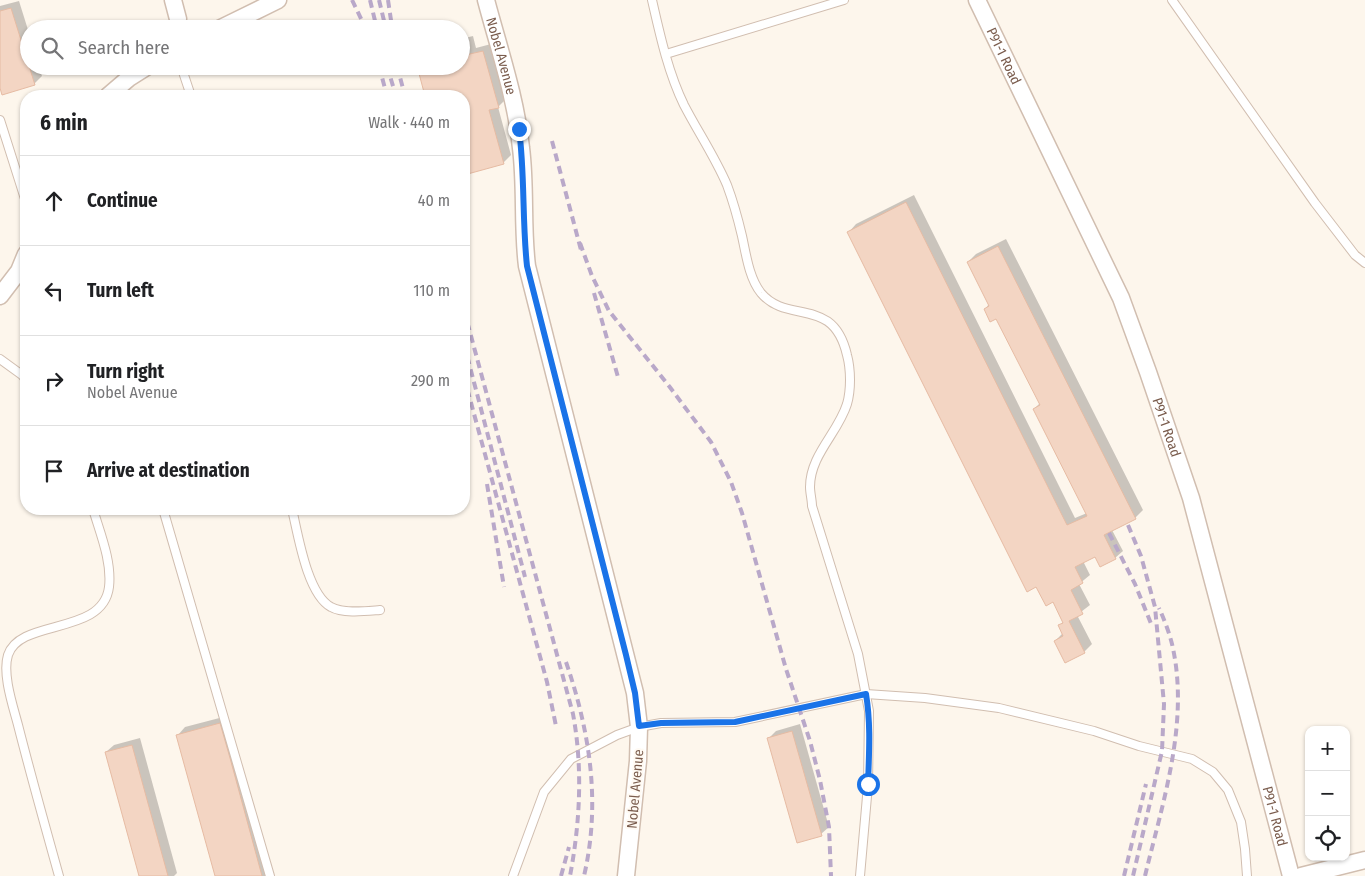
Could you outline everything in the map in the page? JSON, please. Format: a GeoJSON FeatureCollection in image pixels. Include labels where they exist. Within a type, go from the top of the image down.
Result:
{"type":"FeatureCollection","features":[{"type":"Feature","properties":{"kind":"street"},"geometry":{"type":"LineString","coordinates":[[173,0],[178,19]]}},
{"type":"Feature","properties":{"kind":"street"},"geometry":{"type":"LineString","coordinates":[[237,20],[278,0]]}},
{"type":"Feature","properties":{"kind":"street","name":"Nobel Avenue"},"geometry":{"type":"LineString","coordinates":[[486,0],[515,107],[519,129],[522,150],[527,266],[635,693],[639,726],[635,790],[626,876]]}},
{"type":"Feature","properties":{"kind":"street","name":"P91-1 Road"},"geometry":{"type":"LineString","coordinates":[[977,0],[1121,298],[1148,372],[1191,498],[1291,876]]}},
{"type":"Feature","properties":{"kind":"street"},"geometry":{"type":"LineString","coordinates":[[115,90],[134,75]]}},
{"type":"Feature","properties":{"kind":"street"},"geometry":{"type":"LineString","coordinates":[[0,296],[20,267]]}},
{"type":"Feature","properties":{"kind":"street"},"geometry":{"type":"LineString","coordinates":[[1302,876],[1365,860]]}},
{"type":"Feature","properties":{"kind":"lane"},"geometry":{"type":"LineString","coordinates":[[652,0],[672,76],[684,104],[727,185],[753,278],[761,292],[772,303],[820,317],[833,325],[842,340],[847,355],[850,370],[847,404],[819,456],[810,486],[812,506],[858,654],[869,711],[870,741],[860,876]]}},
{"type":"Feature","properties":{"kind":"lane"},"geometry":{"type":"LineString","coordinates":[[666,54],[844,0]]}},
{"type":"Feature","properties":{"kind":"lane"},"geometry":{"type":"LineString","coordinates":[[1172,0],[1315,203],[1355,255],[1365,263]]}},
{"type":"Feature","properties":{"kind":"lane"},"geometry":{"type":"LineString","coordinates":[[184,75],[189,90]]}},
{"type":"Feature","properties":{"kind":"lane"},"geometry":{"type":"LineString","coordinates":[[0,120],[20,183]]}},
{"type":"Feature","properties":{"kind":"lane"},"geometry":{"type":"LineString","coordinates":[[0,359],[20,374]]}},
{"type":"Feature","properties":{"kind":"lane"},"geometry":{"type":"LineString","coordinates":[[59,876],[28,765],[9,689],[6,666],[8,653],[16,643],[28,636],[81,619],[96,610],[106,600],[109,586],[109,567],[95,515]]}},
{"type":"Feature","properties":{"kind":"lane"},"geometry":{"type":"LineString","coordinates":[[164,515],[270,876]]}},
{"type":"Feature","properties":{"kind":"lane"},"geometry":{"type":"LineString","coordinates":[[294,515],[309,576],[318,594],[331,607],[347,611],[380,610]]}},
{"type":"Feature","properties":{"kind":"lane"},"geometry":{"type":"LineString","coordinates":[[513,876],[544,792],[571,759],[639,726],[661,723],[735,722],[866,694],[925,698],[999,708],[1094,731],[1139,746],[1192,760],[1213,772],[1228,790],[1241,822],[1247,876]]}},
{"type":"Feature","properties":{"kind":"building"},"geometry":{"type":"Polygon","coordinates":[[[11,8],[20,37],[20,75],[32,75],[35,85],[2,95],[0,88],[0,11],[11,8]]]}},
{"type":"Feature","properties":{"kind":"building"},"geometry":{"type":"Polygon","coordinates":[[[483,51],[499,108],[489,110],[504,164],[470,173],[470,90],[423,90],[419,75],[470,75],[470,54],[483,51]]]}},
{"type":"Feature","properties":{"kind":"building"},"geometry":{"type":"Polygon","coordinates":[[[906,202],[1067,525],[1087,516],[1033,409],[1040,405],[996,319],[990,322],[984,309],[989,306],[967,262],[998,246],[1136,519],[1104,535],[1116,559],[1100,567],[1095,557],[1075,567],[1083,583],[1071,590],[1083,614],[1069,621],[1085,653],[1065,663],[1054,641],[1063,636],[1058,625],[1063,623],[1053,602],[1046,606],[1036,587],[1027,592],[847,232],[906,202]]]}},
{"type":"Feature","properties":{"kind":"building"},"geometry":{"type":"Polygon","coordinates":[[[220,723],[262,876],[215,876],[176,735],[220,723]]]}},
{"type":"Feature","properties":{"kind":"building"},"geometry":{"type":"Polygon","coordinates":[[[792,731],[822,836],[797,843],[767,738],[792,731]]]}},
{"type":"Feature","properties":{"kind":"building"},"geometry":{"type":"Polygon","coordinates":[[[132,745],[168,876],[139,876],[105,752],[132,745]]]}},
{"type":"Feature","properties":{"kind":"railway"},"geometry":{"type":"LineString","coordinates":[[352,0],[362,20]]}},
{"type":"Feature","properties":{"kind":"railway"},"geometry":{"type":"LineString","coordinates":[[370,0],[375,20]]}},
{"type":"Feature","properties":{"kind":"railway"},"geometry":{"type":"LineString","coordinates":[[379,0],[384,20]]}},
{"type":"Feature","properties":{"kind":"railway"},"geometry":{"type":"LineString","coordinates":[[388,0],[391,20]]}},
{"type":"Feature","properties":{"kind":"railway"},"geometry":{"type":"LineString","coordinates":[[381,75],[385,90]]}},
{"type":"Feature","properties":{"kind":"railway"},"geometry":{"type":"LineString","coordinates":[[390,75],[394,90]]}},
{"type":"Feature","properties":{"kind":"railway"},"geometry":{"type":"LineString","coordinates":[[399,75],[403,90]]}},
{"type":"Feature","properties":{"kind":"railway"},"geometry":{"type":"LineString","coordinates":[[552,141],[581,250]]}},
{"type":"Feature","properties":{"kind":"railway"},"geometry":{"type":"LineString","coordinates":[[580,243],[592,276],[609,311],[711,442],[731,482],[742,513],[786,669],[810,741],[820,780],[829,827],[831,876]]}},
{"type":"Feature","properties":{"kind":"railway"},"geometry":{"type":"LineString","coordinates":[[594,293],[618,377]]}},
{"type":"Feature","properties":{"kind":"railway"},"geometry":{"type":"LineString","coordinates":[[470,332],[573,714],[578,755],[579,795],[576,836],[570,876]]}},
{"type":"Feature","properties":{"kind":"railway"},"geometry":{"type":"LineString","coordinates":[[470,367],[525,577]]}},
{"type":"Feature","properties":{"kind":"railway"},"geometry":{"type":"LineString","coordinates":[[470,399],[547,682],[556,726]]}},
{"type":"Feature","properties":{"kind":"railway"},"geometry":{"type":"LineString","coordinates":[[487,484],[504,587]]}},
{"type":"Feature","properties":{"kind":"railway"},"geometry":{"type":"LineString","coordinates":[[1128,525],[1141,556],[1155,607],[1164,704],[1162,751],[1133,876]]}},
{"type":"Feature","properties":{"kind":"railway"},"geometry":{"type":"LineString","coordinates":[[1109,533],[1135,584],[1152,626]]}},
{"type":"Feature","properties":{"kind":"railway"},"geometry":{"type":"LineString","coordinates":[[1145,876],[1172,761],[1178,702],[1177,673],[1172,644],[1159,608]]}},
{"type":"Feature","properties":{"kind":"railway"},"geometry":{"type":"LineString","coordinates":[[566,662],[587,741],[590,768],[592,822],[584,876]]}},
{"type":"Feature","properties":{"kind":"railway"},"geometry":{"type":"LineString","coordinates":[[1124,876],[1146,784]]}},
{"type":"Feature","properties":{"kind":"railway"},"geometry":{"type":"LineString","coordinates":[[561,876],[569,847]]}},
{"type":"Feature","properties":{"kind":"route"},"geometry":{"type":"LineString","coordinates":[[519,129],[522,150],[527,266],[626,655],[635,693],[639,726],[661,723],[735,722],[866,694],[869,711],[870,741],[868,784]]}}]}
